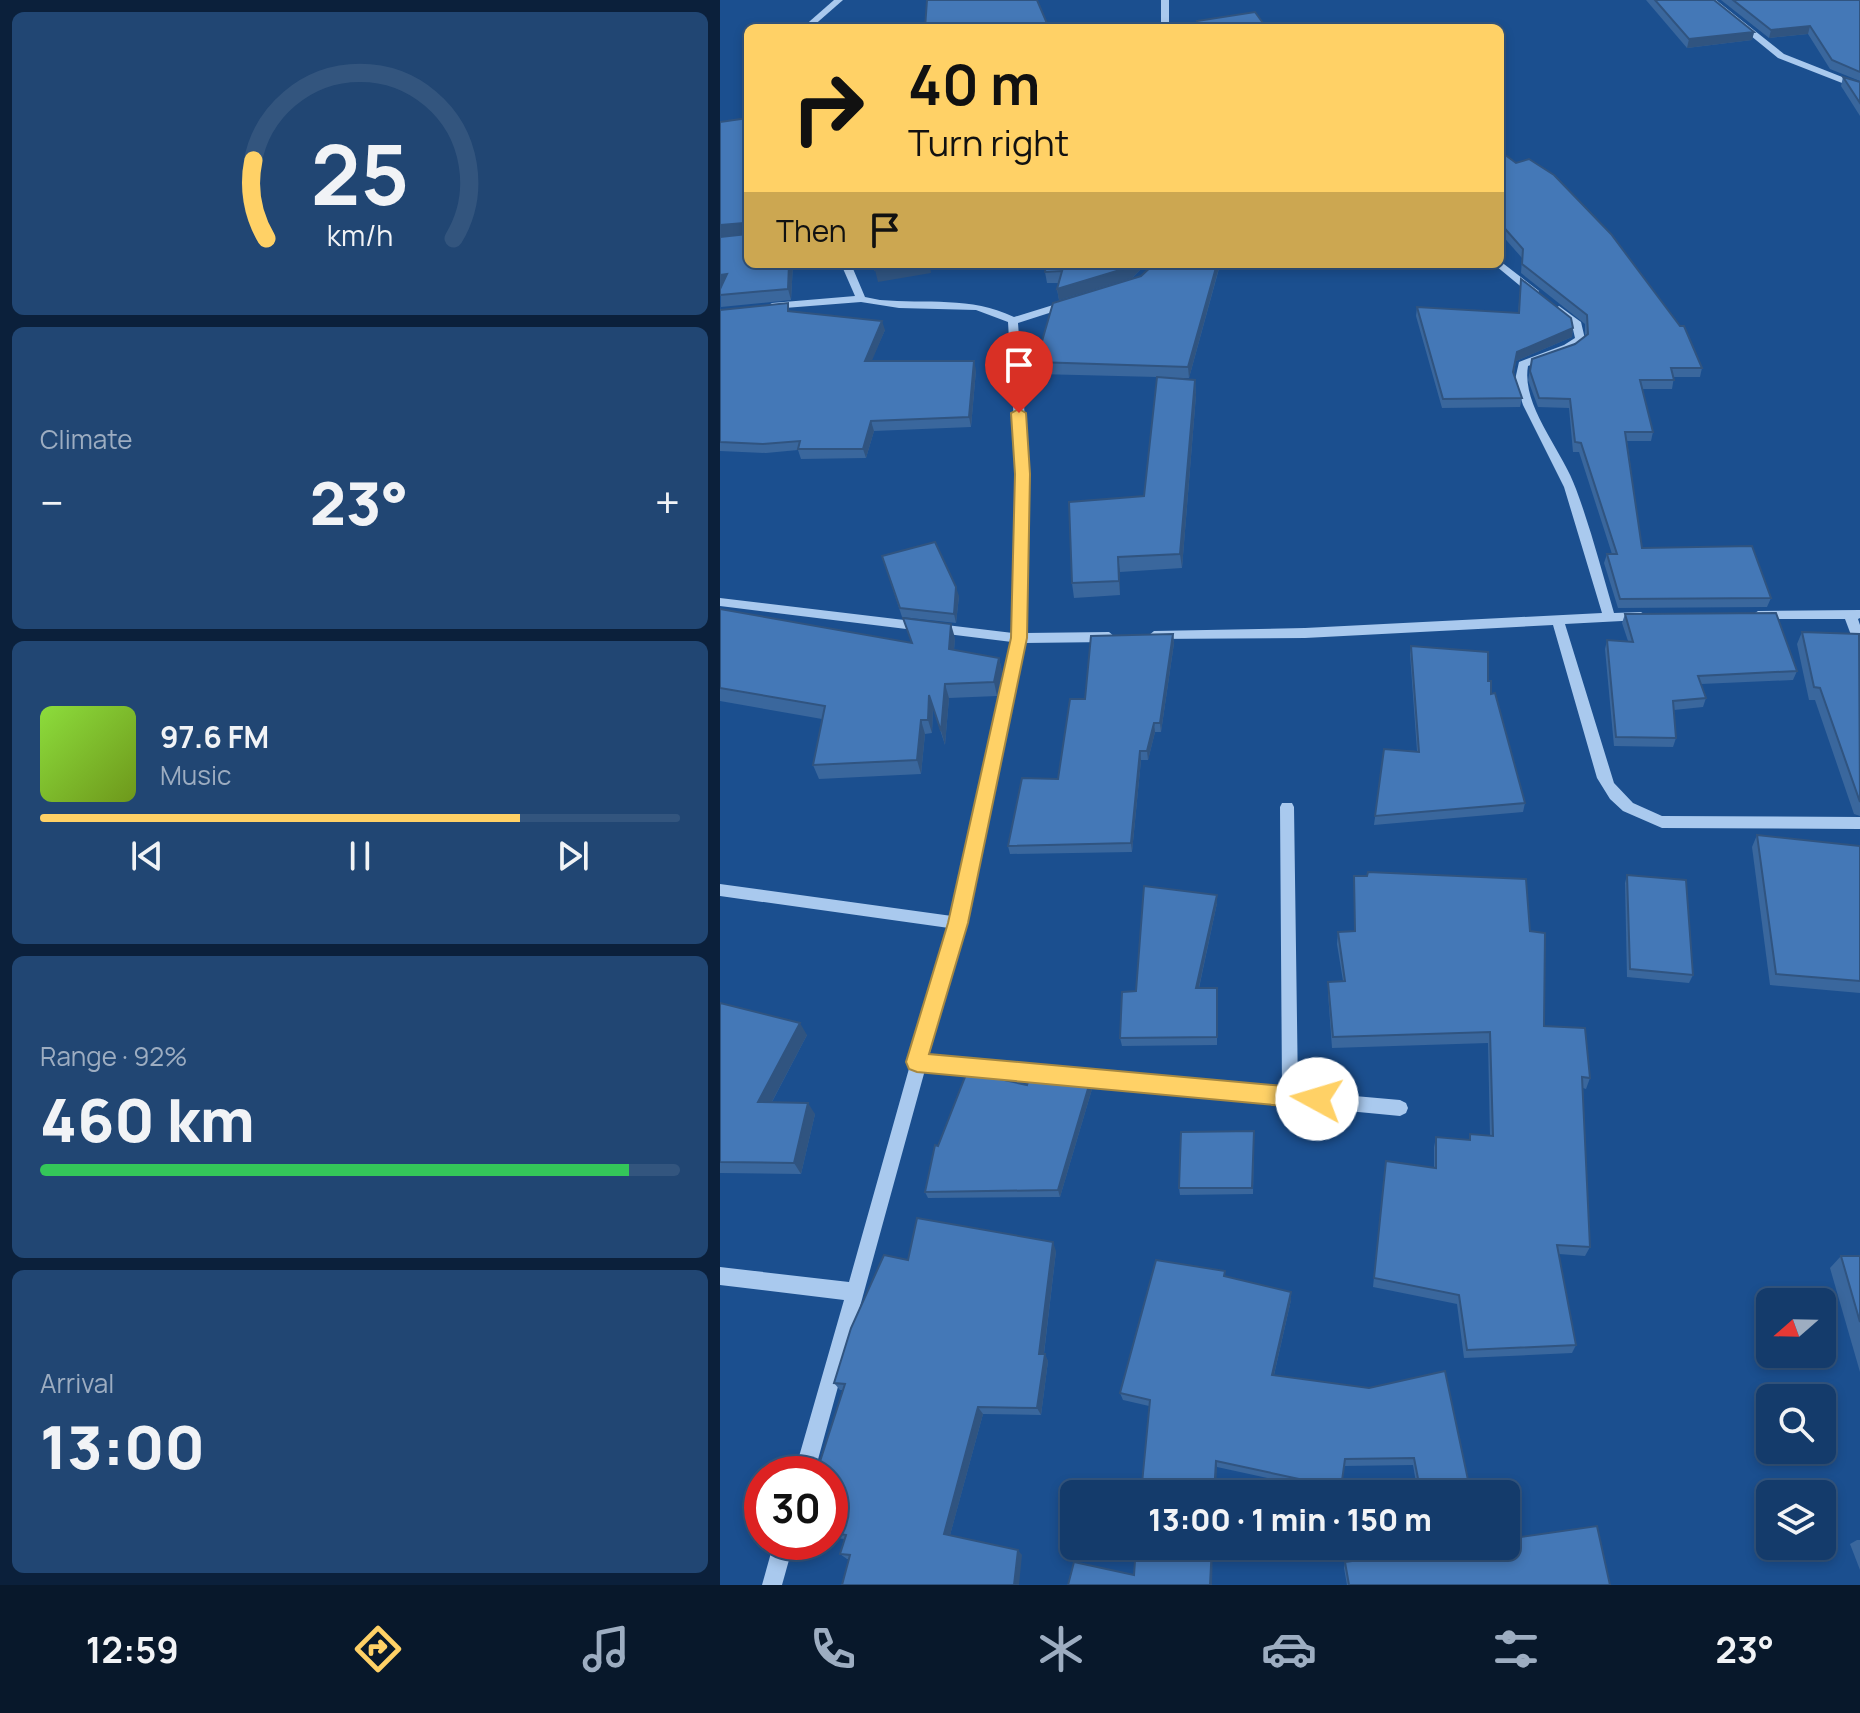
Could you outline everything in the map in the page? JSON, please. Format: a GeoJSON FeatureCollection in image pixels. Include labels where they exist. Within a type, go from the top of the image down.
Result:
{"type":"FeatureCollection","features":[{"type":"Feature","properties":{"kind":"street"},"geometry":{"type":"LineString","coordinates":[[811,24],[839,0]]}},
{"type":"Feature","properties":{"kind":"street"},"geometry":{"type":"LineString","coordinates":[[1165,0],[1165,24]]}},
{"type":"Feature","properties":{"kind":"street"},"geometry":{"type":"LineString","coordinates":[[1711,0],[1781,56],[1860,87]]}},
{"type":"Feature","properties":{"kind":"street"},"geometry":{"type":"LineString","coordinates":[[1504,267],[1569,318],[1580,332],[1580,339],[1571,346],[1532,357],[1523,364],[1520,380],[1528,405],[1570,487],[1609,616]]}},
{"type":"Feature","properties":{"kind":"street"},"geometry":{"type":"LineString","coordinates":[[848,268],[861,299]]}},
{"type":"Feature","properties":{"kind":"street"},"geometry":{"type":"LineString","coordinates":[[766,307],[861,299],[883,306],[973,305],[993,310],[1013,321],[1082,300]]}},
{"type":"Feature","properties":{"kind":"street"},"geometry":{"type":"LineString","coordinates":[[809,1456],[958,923],[1019,638],[1023,474],[1013,321]]}},
{"type":"Feature","properties":{"kind":"street"},"geometry":{"type":"LineString","coordinates":[[720,602],[1019,638],[1130,636]]}},
{"type":"Feature","properties":{"kind":"street"},"geometry":{"type":"LineString","coordinates":[[1745,615],[1855,614],[1860,643]]}},
{"type":"Feature","properties":{"kind":"street"},"geometry":{"type":"LineString","coordinates":[[1146,636],[1305,633],[1654,615]]}},
{"type":"Feature","properties":{"kind":"street"},"geometry":{"type":"LineString","coordinates":[[1558,621],[1604,778],[1612,795],[1624,807],[1640,816],[1662,822],[1860,823]]}},
{"type":"Feature","properties":{"kind":"street"},"geometry":{"type":"LineString","coordinates":[[1287,807],[1290,1096]]}},
{"type":"Feature","properties":{"kind":"street"},"geometry":{"type":"LineString","coordinates":[[720,890],[958,923]]}},
{"type":"Feature","properties":{"kind":"street"},"geometry":{"type":"LineString","coordinates":[[917,1062],[1400,1108]]}},
{"type":"Feature","properties":{"kind":"street"},"geometry":{"type":"LineString","coordinates":[[720,1276],[855,1292]]}},
{"type":"Feature","properties":{"kind":"street"},"geometry":{"type":"LineString","coordinates":[[772,1585],[779,1560]]}},
{"type":"Feature","properties":{"kind":"building"},"geometry":{"type":"Polygon","coordinates":[[[927,0],[1037,0],[1047,24],[925,24],[927,0]]]}},
{"type":"Feature","properties":{"kind":"building"},"geometry":{"type":"Polygon","coordinates":[[[1655,0],[1714,0],[1754,32],[1689,39],[1655,0]]]}},
{"type":"Feature","properties":{"kind":"building"},"geometry":{"type":"Polygon","coordinates":[[[1733,0],[1860,0],[1860,72],[1832,60],[1810,26],[1771,30],[1733,0]]]}},
{"type":"Feature","properties":{"kind":"building"},"geometry":{"type":"Polygon","coordinates":[[[1255,12],[1263,23],[1268,24],[1199,24],[1197,21],[1255,12]]]}},
{"type":"Feature","properties":{"kind":"building"},"geometry":{"type":"Polygon","coordinates":[[[1843,77],[1860,82],[1860,103],[1843,77]]]}},
{"type":"Feature","properties":{"kind":"building"},"geometry":{"type":"Polygon","coordinates":[[[744,119],[744,223],[720,225],[720,122],[744,119]]]}},
{"type":"Feature","properties":{"kind":"building"},"geometry":{"type":"Polygon","coordinates":[[[1504,154],[1516,163],[1529,159],[1554,175],[1611,234],[1680,326],[1684,326],[1702,368],[1671,368],[1674,380],[1640,380],[1653,432],[1625,432],[1642,548],[1752,546],[1771,598],[1620,599],[1607,554],[1617,554],[1581,443],[1575,442],[1570,399],[1539,398],[1530,371],[1532,359],[1575,344],[1588,334],[1587,315],[1522,264],[1523,249],[1504,228],[1504,154]]]}},
{"type":"Feature","properties":{"kind":"building"},"geometry":{"type":"Polygon","coordinates":[[[744,234],[744,268],[789,268],[788,289],[720,295],[727,274],[720,275],[720,237],[744,234]]]}},
{"type":"Feature","properties":{"kind":"building"},"geometry":{"type":"Polygon","coordinates":[[[1046,268],[1127,268],[1057,289],[1062,271],[1045,272],[1046,268]]]}},
{"type":"Feature","properties":{"kind":"building"},"geometry":{"type":"Polygon","coordinates":[[[1150,268],[1216,268],[1188,367],[1036,362],[1053,303],[1141,276],[1150,268]]]}},
{"type":"Feature","properties":{"kind":"building"},"geometry":{"type":"Polygon","coordinates":[[[1521,279],[1571,318],[1573,328],[1517,352],[1513,372],[1522,398],[1443,399],[1417,307],[1519,313],[1521,279]]]}},
{"type":"Feature","properties":{"kind":"building"},"geometry":{"type":"Polygon","coordinates":[[[788,303],[788,311],[882,321],[865,361],[974,361],[969,417],[871,421],[863,449],[798,449],[800,441],[763,444],[720,442],[720,310],[788,303]]]}},
{"type":"Feature","properties":{"kind":"building"},"geometry":{"type":"Polygon","coordinates":[[[1157,377],[1195,380],[1180,554],[1118,557],[1119,581],[1072,583],[1069,502],[1144,496],[1157,377]]]}},
{"type":"Feature","properties":{"kind":"building"},"geometry":{"type":"Polygon","coordinates":[[[935,542],[956,587],[954,614],[900,608],[882,556],[935,542]]]}},
{"type":"Feature","properties":{"kind":"building"},"geometry":{"type":"Polygon","coordinates":[[[720,609],[912,643],[903,618],[951,624],[949,649],[999,658],[994,682],[945,684],[941,731],[929,695],[928,720],[921,720],[917,760],[813,765],[825,706],[720,688],[720,609]]]}},
{"type":"Feature","properties":{"kind":"building"},"geometry":{"type":"Polygon","coordinates":[[[1776,613],[1797,671],[1698,676],[1706,698],[1673,701],[1676,738],[1616,737],[1607,640],[1633,642],[1625,614],[1776,613]]]}},
{"type":"Feature","properties":{"kind":"building"},"geometry":{"type":"Polygon","coordinates":[[[1802,632],[1859,634],[1860,802],[1820,688],[1814,687],[1802,632]]]}},
{"type":"Feature","properties":{"kind":"building"},"geometry":{"type":"Polygon","coordinates":[[[1173,634],[1160,723],[1154,723],[1147,751],[1140,751],[1131,843],[1008,846],[1022,778],[1058,779],[1070,699],[1085,699],[1091,636],[1173,634]]]}},
{"type":"Feature","properties":{"kind":"building"},"geometry":{"type":"Polygon","coordinates":[[[1411,646],[1488,652],[1491,694],[1495,693],[1525,803],[1375,816],[1384,749],[1419,752],[1411,646]]]}},
{"type":"Feature","properties":{"kind":"building"},"geometry":{"type":"Polygon","coordinates":[[[1757,835],[1860,846],[1860,981],[1776,974],[1757,835]]]}},
{"type":"Feature","properties":{"kind":"building"},"geometry":{"type":"Polygon","coordinates":[[[1368,872],[1526,879],[1530,931],[1545,933],[1544,1026],[1585,1028],[1590,1078],[1582,1077],[1590,1247],[1557,1245],[1576,1345],[1467,1350],[1459,1295],[1374,1278],[1386,1161],[1436,1168],[1436,1137],[1470,1140],[1470,1134],[1493,1136],[1490,1032],[1333,1037],[1328,982],[1345,981],[1338,932],[1355,931],[1354,876],[1367,876],[1368,872]]]}},
{"type":"Feature","properties":{"kind":"building"},"geometry":{"type":"Polygon","coordinates":[[[1627,875],[1686,880],[1693,975],[1630,969],[1627,875]]]}},
{"type":"Feature","properties":{"kind":"building"},"geometry":{"type":"Polygon","coordinates":[[[1144,886],[1217,895],[1196,988],[1217,988],[1217,1037],[1120,1038],[1122,992],[1136,991],[1144,886]]]}},
{"type":"Feature","properties":{"kind":"building"},"geometry":{"type":"Polygon","coordinates":[[[720,1003],[800,1023],[758,1102],[808,1103],[794,1163],[720,1162],[720,1003]]]}},
{"type":"Feature","properties":{"kind":"building"},"geometry":{"type":"Polygon","coordinates":[[[967,1072],[1027,1085],[1030,1076],[1090,1082],[1058,1190],[925,1192],[935,1145],[938,1146],[967,1072]]]}},
{"type":"Feature","properties":{"kind":"building"},"geometry":{"type":"Polygon","coordinates":[[[1254,1131],[1252,1188],[1179,1188],[1181,1132],[1254,1131]]]}},
{"type":"Feature","properties":{"kind":"building"},"geometry":{"type":"Polygon","coordinates":[[[917,1218],[1053,1242],[1039,1354],[1045,1354],[1037,1408],[978,1407],[944,1534],[1018,1550],[1014,1585],[842,1585],[850,1555],[848,1456],[822,1456],[845,1384],[834,1383],[851,1328],[884,1255],[908,1260],[917,1218]]]}},
{"type":"Feature","properties":{"kind":"building"},"geometry":{"type":"Polygon","coordinates":[[[1841,1256],[1860,1256],[1860,1322],[1841,1256]]]}},
{"type":"Feature","properties":{"kind":"building"},"geometry":{"type":"Polygon","coordinates":[[[1156,1260],[1225,1271],[1224,1276],[1291,1292],[1272,1375],[1369,1388],[1445,1371],[1468,1480],[1418,1480],[1414,1458],[1345,1459],[1342,1480],[1304,1480],[1216,1461],[1215,1480],[1142,1480],[1150,1400],[1120,1393],[1156,1260]]]}},
{"type":"Feature","properties":{"kind":"building"},"geometry":{"type":"Polygon","coordinates":[[[1597,1526],[1610,1585],[1349,1585],[1345,1562],[1520,1560],[1520,1537],[1597,1526]]]}},
{"type":"Feature","properties":{"kind":"building"},"geometry":{"type":"Polygon","coordinates":[[[1135,1560],[1211,1560],[1210,1585],[1068,1585],[1074,1562],[1134,1575],[1135,1560]]]}},
{"type":"Feature","properties":{"kind":"route"},"geometry":{"type":"LineString","coordinates":[[1019,413],[1023,474],[1019,638],[958,923],[917,1062],[1317,1099]]}}]}
